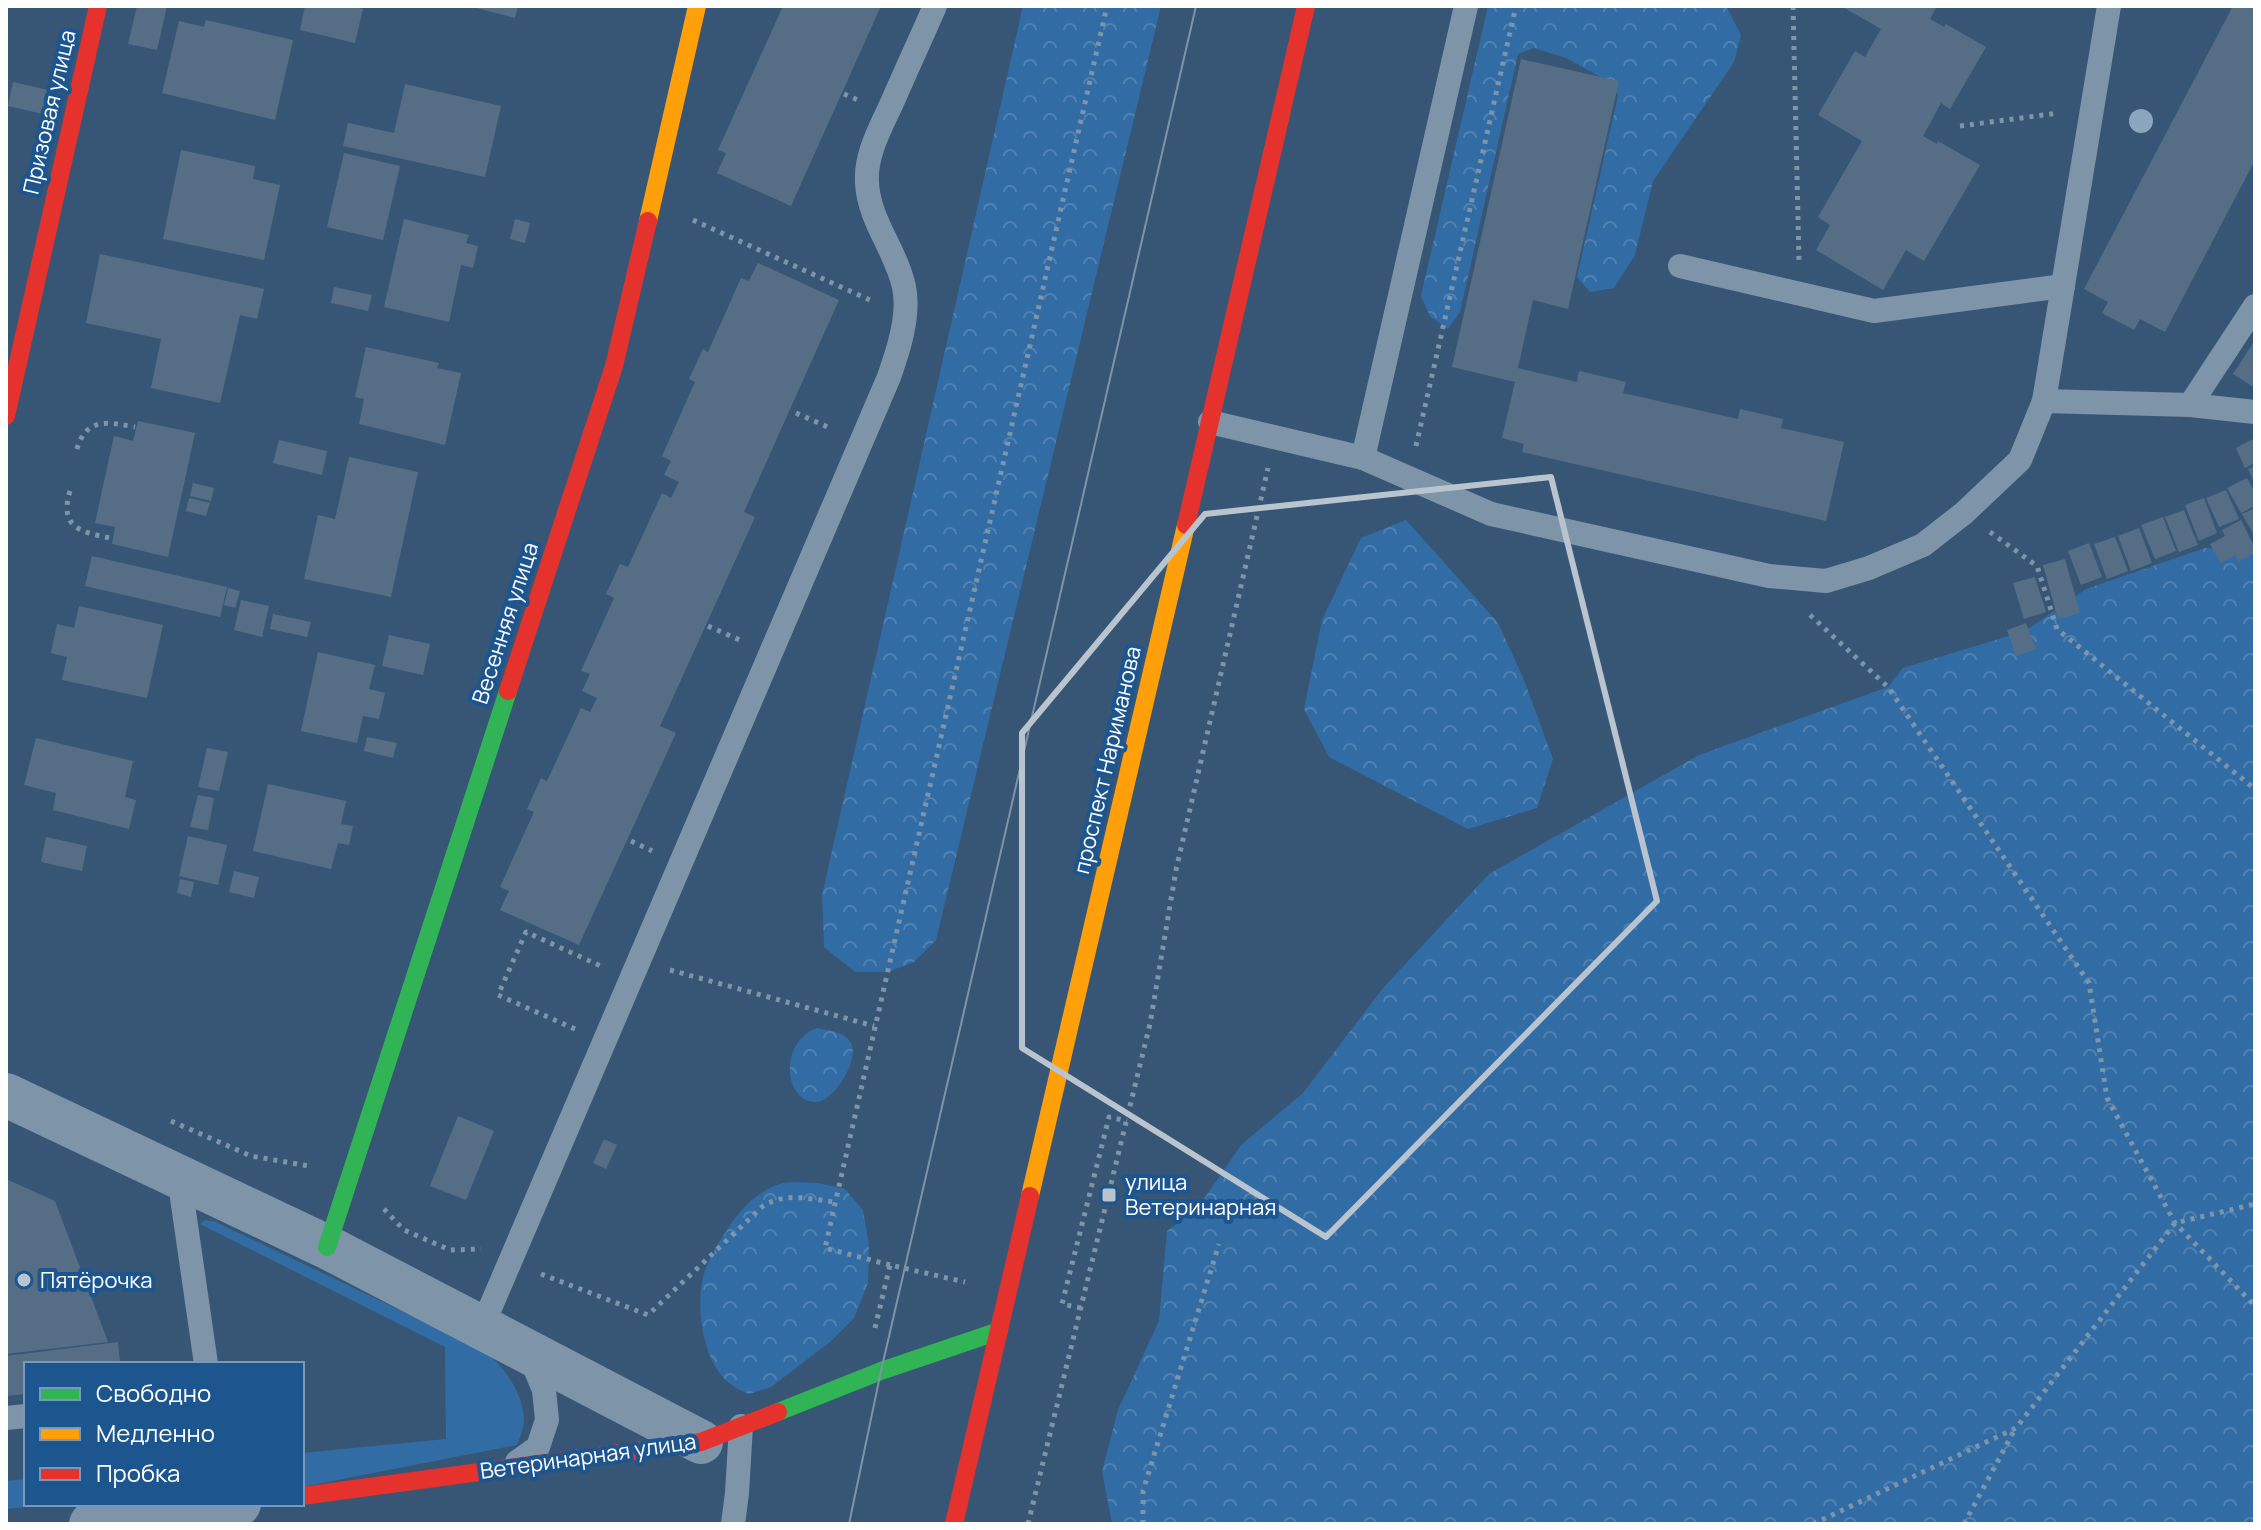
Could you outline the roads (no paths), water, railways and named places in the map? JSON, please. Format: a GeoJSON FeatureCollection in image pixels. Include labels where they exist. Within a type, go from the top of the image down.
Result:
{"type":"FeatureCollection","features":[{"type":"Feature","properties":{"kind":"street","name":"Призовая улица"},"geometry":{"type":"LineString","coordinates":[[6,416],[98,6]]}},
{"type":"Feature","properties":{"kind":"street","name":"Весенняя улица"},"geometry":{"type":"LineString","coordinates":[[327,1247],[614,366],[697,6]]}},
{"type":"Feature","properties":{"kind":"street","name":"проспект Нариманова"},"geometry":{"type":"LineString","coordinates":[[954,1524],[1306,6]]}},
{"type":"Feature","properties":{"kind":"street"},"geometry":{"type":"LineString","coordinates":[[6,1095],[327,1247],[701,1442]]}},
{"type":"Feature","properties":{"kind":"street","name":"Ветеринарная улица"},"geometry":{"type":"LineString","coordinates":[[304,1496],[701,1442],[881,1371],[999,1331]]}},
{"type":"Feature","properties":{"kind":"street"},"geometry":{"type":"LineString","coordinates":[[91,1524],[223,1506]]}},
{"type":"Feature","properties":{"kind":"lane"},"geometry":{"type":"LineString","coordinates":[[482,1327],[898,350],[903,324],[904,288],[871,211],[868,167],[870,152],[935,6]]}},
{"type":"Feature","properties":{"kind":"lane"},"geometry":{"type":"LineString","coordinates":[[1363,458],[1466,6]]}},
{"type":"Feature","properties":{"kind":"lane"},"geometry":{"type":"LineString","coordinates":[[1210,422],[1363,458],[1491,514],[1769,576],[1826,581],[1869,568],[1923,545],[1964,513],[2020,460],[2044,401],[2109,6]]}},
{"type":"Feature","properties":{"kind":"lane"},"geometry":{"type":"LineString","coordinates":[[1680,266],[1874,311],[2063,286]]}},
{"type":"Feature","properties":{"kind":"lane"},"geometry":{"type":"LineString","coordinates":[[2190,405],[2255,306]]}},
{"type":"Feature","properties":{"kind":"lane"},"geometry":{"type":"LineString","coordinates":[[2044,401],[2190,405],[2255,412]]}},
{"type":"Feature","properties":{"kind":"lane"},"geometry":{"type":"LineString","coordinates":[[179,1177],[206,1362]]}},
{"type":"Feature","properties":{"kind":"lane"},"geometry":{"type":"LineString","coordinates":[[509,1467],[538,1447],[547,1420],[544,1390],[528,1351]]}},
{"type":"Feature","properties":{"kind":"lane"},"geometry":{"type":"LineString","coordinates":[[733,1524],[741,1426]]}},
{"type":"Feature","properties":{"kind":"tram line"},"geometry":{"type":"LineString","coordinates":[[849,1524],[881,1371],[1196,6]]}},
{"type":"Feature","properties":{"kind":"place","name":"улица Ветеринарная"},"geometry":{"type":"Point","coordinates":[1109,1195]}},
{"type":"Feature","properties":{"kind":"place","name":"Пятёрочка"},"geometry":{"type":"Point","coordinates":[24,1280]}}]}
